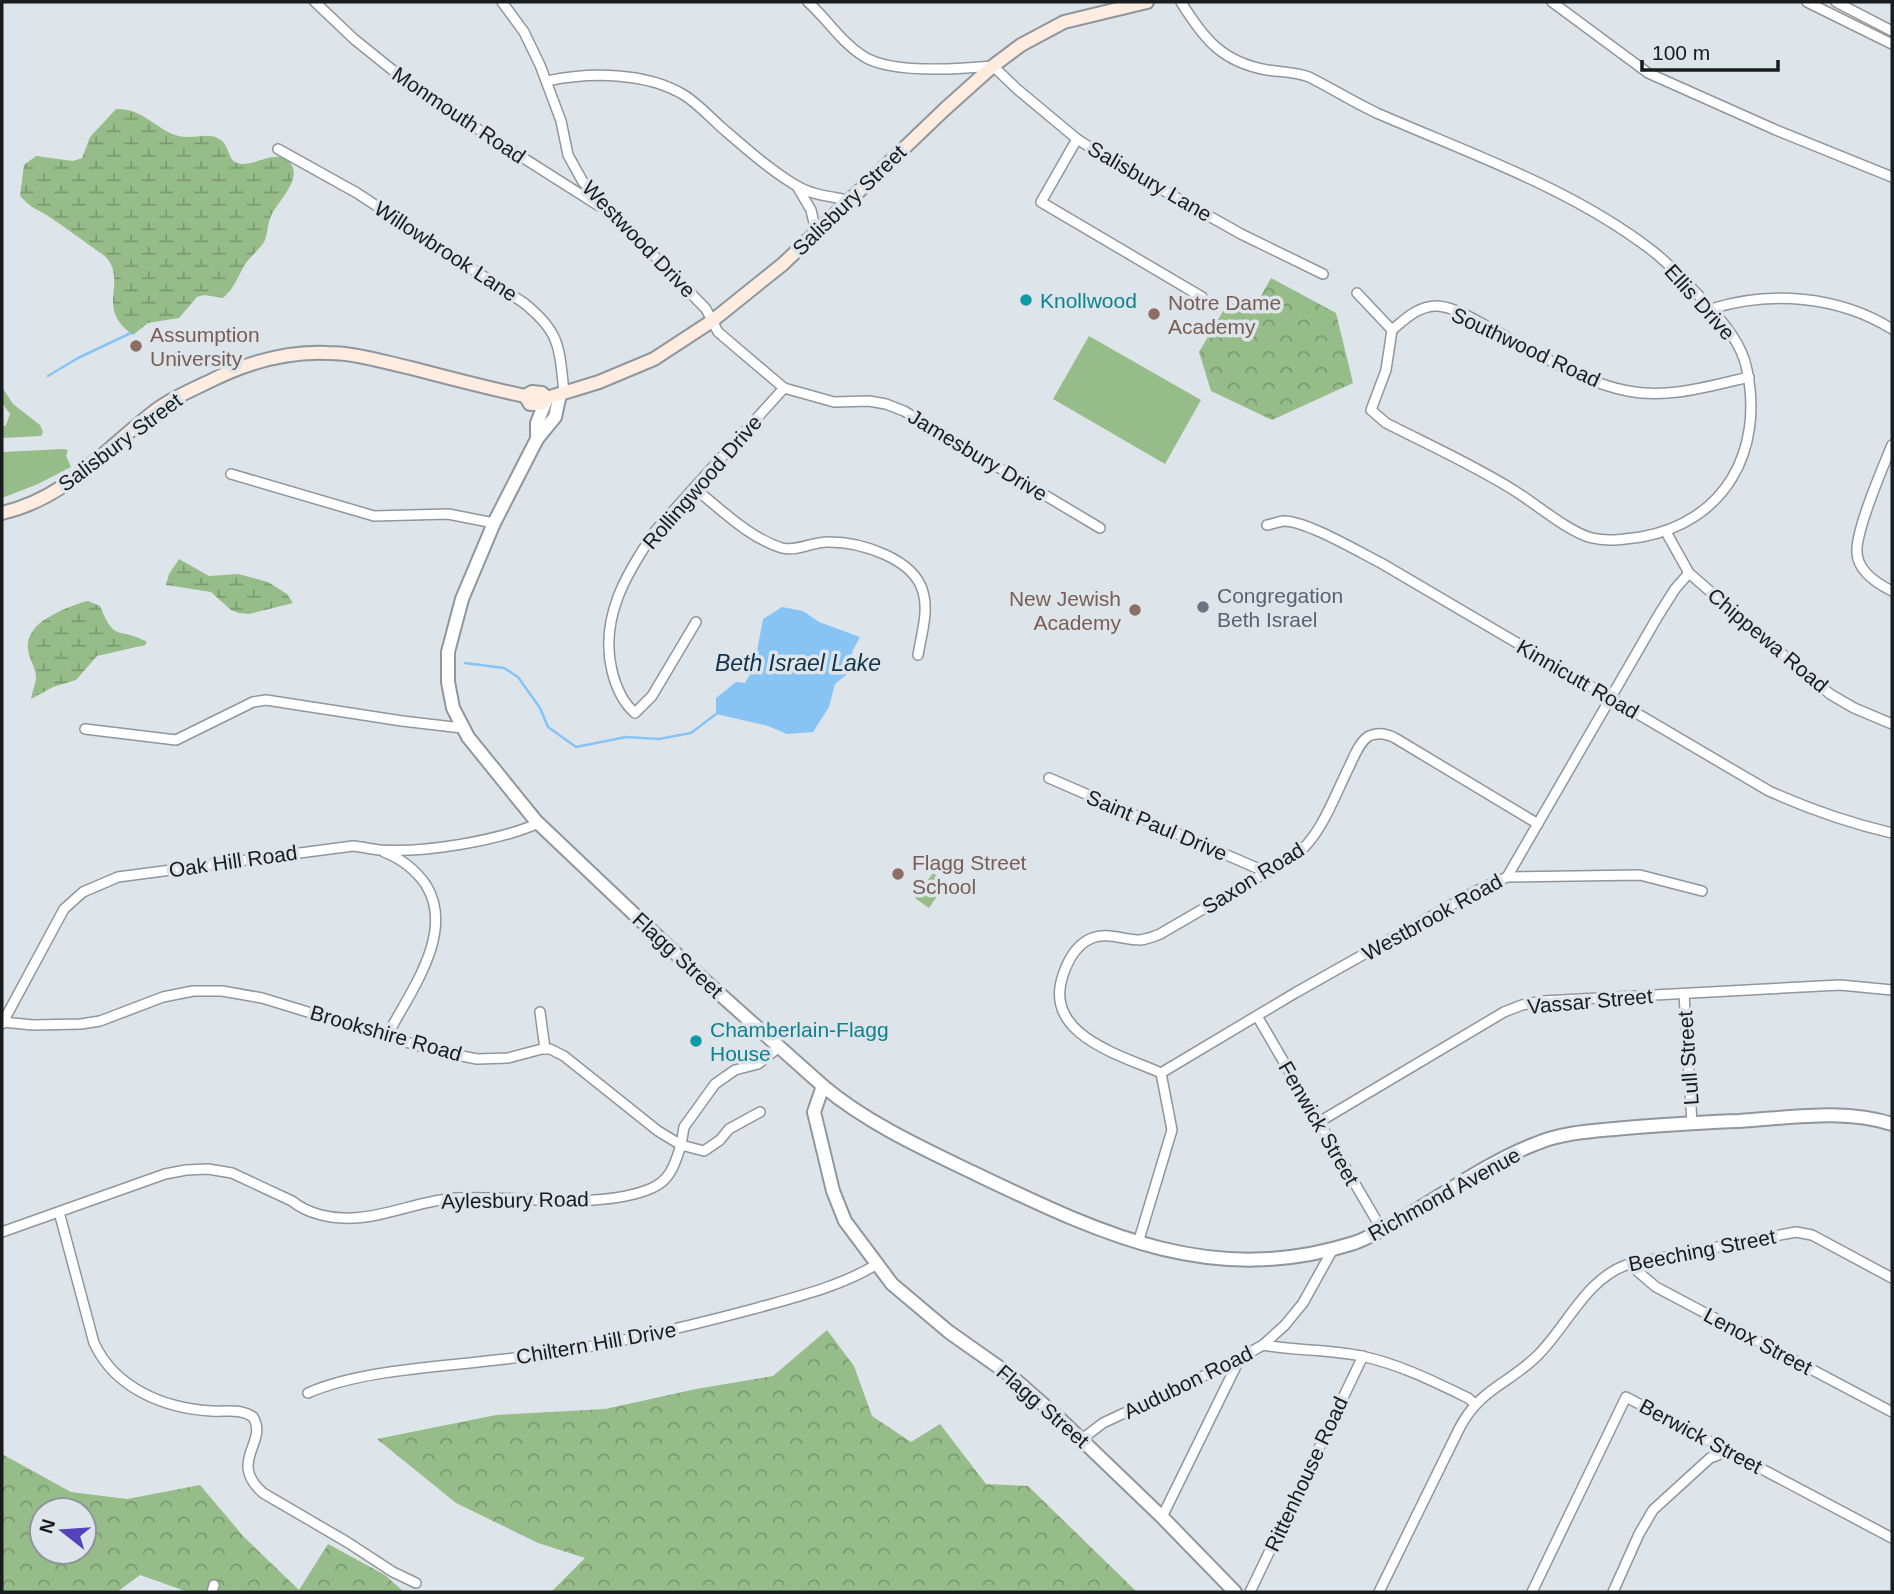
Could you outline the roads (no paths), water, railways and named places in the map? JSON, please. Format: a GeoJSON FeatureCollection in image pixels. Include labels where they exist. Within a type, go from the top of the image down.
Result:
{"type":"FeatureCollection","features":[{"type":"Feature","properties":{"kind":"main road","name":"Salisbury Street"},"geometry":{"type":"LineString","coordinates":[[2,513],[34,502],[85,473],[121,439],[168,402],[224,374],[276,357],[312,353],[348,354],[525,396],[530,404],[541,404],[557,395],[616,376],[654,359],[712,321],[783,264],[993,66],[1021,45],[1064,22],[1147,2]]}},
{"type":"Feature","properties":{"kind":"street","name":"Monmouth Road"},"geometry":{"type":"LineString","coordinates":[[315,2],[354,39],[421,93],[612,214]]}},
{"type":"Feature","properties":{"kind":"street","name":"Westwood Drive"},"geometry":{"type":"LineString","coordinates":[[502,2],[524,32],[547,81],[572,164],[589,190],[706,309],[712,321]]}},
{"type":"Feature","properties":{"kind":"street"},"geometry":{"type":"LineString","coordinates":[[809,2],[850,46],[874,62],[959,69],[993,66]]}},
{"type":"Feature","properties":{"kind":"street","name":"Ellis Drive"},"geometry":{"type":"LineString","coordinates":[[1181,2],[1209,42],[1233,60],[1265,69],[1304,75],[1364,107],[1567,197],[1607,219],[1653,251],[1711,309],[1737,342],[1745,361],[1753,401],[1750,436],[1736,471],[1715,499],[1701,512],[1666,532],[1606,540],[1584,536],[1513,489],[1386,423],[1371,410],[1386,370],[1392,330]]}},
{"type":"Feature","properties":{"kind":"street"},"geometry":{"type":"LineString","coordinates":[[1552,2],[1648,73],[1776,130],[1892,177]]}},
{"type":"Feature","properties":{"kind":"street"},"geometry":{"type":"LineString","coordinates":[[1807,2],[1892,44]]}},
{"type":"Feature","properties":{"kind":"street"},"geometry":{"type":"LineString","coordinates":[[1836,2],[1892,31]]}},
{"type":"Feature","properties":{"kind":"street","name":"Salisbury Lane"},"geometry":{"type":"LineString","coordinates":[[993,66],[1077,139],[1241,234],[1322,274]]}},
{"type":"Feature","properties":{"kind":"street"},"geometry":{"type":"LineString","coordinates":[[547,81],[564,77],[652,80],[686,97],[737,141],[797,186],[809,192],[849,200]]}},
{"type":"Feature","properties":{"kind":"street"},"geometry":{"type":"LineString","coordinates":[[1077,139],[1041,202],[1202,297]]}},
{"type":"Feature","properties":{"kind":"street","name":"Willowbrook Lane"},"geometry":{"type":"LineString","coordinates":[[278,149],[358,193],[545,321],[556,337],[560,355],[557,395]]}},
{"type":"Feature","properties":{"kind":"street"},"geometry":{"type":"LineString","coordinates":[[797,186],[811,210],[816,232]]}},
{"type":"Feature","properties":{"kind":"street"},"geometry":{"type":"LineString","coordinates":[[1357,293],[1392,330]]}},
{"type":"Feature","properties":{"kind":"street"},"geometry":{"type":"LineString","coordinates":[[1711,309],[1751,299],[1805,300],[1856,311],[1892,328]]}},
{"type":"Feature","properties":{"kind":"street","name":"Southwood Road"},"geometry":{"type":"LineString","coordinates":[[1392,330],[1421,309],[1438,306],[1448,308],[1574,371],[1628,391],[1646,394],[1697,389],[1749,377]]}},
{"type":"Feature","properties":{"kind":"street","name":"Jamesbury Drive"},"geometry":{"type":"LineString","coordinates":[[712,321],[718,332],[785,388],[834,402],[869,401],[904,411],[1100,527]]}},
{"type":"Feature","properties":{"kind":"street","name":"Rollingwood Drive"},"geometry":{"type":"LineString","coordinates":[[696,622],[652,696],[635,713],[621,697],[612,670],[608,639],[610,618],[617,596],[639,554],[656,530],[785,388]]}},
{"type":"Feature","properties":{"kind":"street","name":"Flagg Street"},"geometry":{"type":"LineString","coordinates":[[557,395],[537,423],[537,439],[494,523],[462,600],[448,652],[449,691],[453,708],[463,728],[505,784],[539,823],[694,971],[823,1086],[814,1112],[833,1191],[845,1222],[905,1297],[1010,1375],[1082,1439],[1235,1592]]}},
{"type":"Feature","properties":{"kind":"street"},"geometry":{"type":"LineString","coordinates":[[1892,445],[1874,489],[1857,553],[1864,569],[1872,578],[1892,591]]}},
{"type":"Feature","properties":{"kind":"street"},"geometry":{"type":"LineString","coordinates":[[231,474],[374,516],[448,514],[494,523]]}},
{"type":"Feature","properties":{"kind":"street"},"geometry":{"type":"LineString","coordinates":[[694,488],[770,544],[786,549],[817,542],[851,544],[879,552],[903,567],[920,584],[925,599],[918,656]]}},
{"type":"Feature","properties":{"kind":"street","name":"Kinnicutt Road"},"geometry":{"type":"LineString","coordinates":[[1267,525],[1283,521],[1294,522],[1358,552],[1769,791],[1847,822],[1892,833]]}},
{"type":"Feature","properties":{"kind":"street","name":"Chippewa Road"},"geometry":{"type":"LineString","coordinates":[[1666,532],[1689,573],[1830,694],[1854,708],[1892,723]]}},
{"type":"Feature","properties":{"kind":"street","name":"Westbrook Road"},"geometry":{"type":"LineString","coordinates":[[1161,1073],[1478,890],[1507,877],[1670,598],[1689,573]]}},
{"type":"Feature","properties":{"kind":"street"},"geometry":{"type":"LineString","coordinates":[[85,729],[176,740],[253,702],[266,700],[463,728]]}},
{"type":"Feature","properties":{"kind":"street","name":"Saxon Road"},"geometry":{"type":"LineString","coordinates":[[1161,1073],[1089,1040],[1069,1023],[1062,1008],[1059,991],[1071,957],[1084,942],[1096,936],[1139,940],[1160,934],[1296,855],[1309,844],[1318,830],[1360,746],[1369,736],[1389,735],[1401,741],[1538,824]]}},
{"type":"Feature","properties":{"kind":"street","name":"Saint Paul Drive"},"geometry":{"type":"LineString","coordinates":[[1049,778],[1266,872]]}},
{"type":"Feature","properties":{"kind":"street","name":"Oak Hill Road"},"geometry":{"type":"LineString","coordinates":[[2,1023],[58,918],[69,903],[94,886],[118,877],[353,846],[378,850],[420,849],[521,831],[539,823]]}},
{"type":"Feature","properties":{"kind":"street"},"geometry":{"type":"LineString","coordinates":[[378,850],[402,860],[417,873],[432,898],[437,917],[435,935],[425,962],[387,1036]]}},
{"type":"Feature","properties":{"kind":"street"},"geometry":{"type":"LineString","coordinates":[[1507,877],[1640,875],[1702,891]]}},
{"type":"Feature","properties":{"kind":"street","name":"Vassar Street"},"geometry":{"type":"LineString","coordinates":[[1319,1122],[1512,1008],[1542,1001],[1840,985],[1892,990]]}},
{"type":"Feature","properties":{"kind":"street","name":"Brookshire Road"},"geometry":{"type":"LineString","coordinates":[[2,1023],[59,1026],[100,1021],[163,997],[208,990],[262,998],[432,1050],[477,1059],[508,1058],[545,1049]]}},
{"type":"Feature","properties":{"kind":"street","name":"Lull Street"},"geometry":{"type":"LineString","coordinates":[[1684,993],[1692,1123]]}},
{"type":"Feature","properties":{"kind":"street"},"geometry":{"type":"LineString","coordinates":[[540,1012],[545,1049],[564,1056],[658,1131],[681,1145],[704,1151],[720,1140],[729,1129],[760,1112]]}},
{"type":"Feature","properties":{"kind":"street","name":"Fenwick Street"},"geometry":{"type":"LineString","coordinates":[[1257,1016],[1382,1230]]}},
{"type":"Feature","properties":{"kind":"street"},"geometry":{"type":"LineString","coordinates":[[681,1145],[684,1127],[715,1084],[736,1070],[758,1064],[779,1047]]}},
{"type":"Feature","properties":{"kind":"street"},"geometry":{"type":"LineString","coordinates":[[1138,1243],[1172,1130],[1161,1073]]}},
{"type":"Feature","properties":{"kind":"street","name":"Richmond Avenue"},"geometry":{"type":"LineString","coordinates":[[823,1086],[864,1115],[961,1166],[1085,1225],[1138,1243],[1223,1259],[1293,1256],[1333,1249],[1358,1241],[1382,1230],[1517,1152],[1552,1138],[1597,1131],[1692,1123],[1850,1116],[1891,1121]]}},
{"type":"Feature","properties":{"kind":"street","name":"Aylesbury Road"},"geometry":{"type":"LineString","coordinates":[[2,1232],[165,1174],[197,1169],[237,1175],[292,1201],[299,1207],[332,1217],[367,1217],[454,1198],[594,1199],[641,1191],[660,1184],[673,1169],[681,1145]]}},
{"type":"Feature","properties":{"kind":"street"},"geometry":{"type":"LineString","coordinates":[[59,1212],[94,1343],[110,1369],[133,1388],[163,1402],[211,1411],[238,1410],[253,1417],[257,1431],[248,1458],[248,1469],[255,1486],[416,1583]]}},
{"type":"Feature","properties":{"kind":"street","name":"Beeching Street"},"geometry":{"type":"LineString","coordinates":[[1380,1592],[1462,1423],[1474,1404],[1539,1354],[1598,1282],[1618,1267],[1796,1232],[1812,1235],[1892,1278]]}},
{"type":"Feature","properties":{"kind":"street","name":"Audubon Road"},"geometry":{"type":"LineString","coordinates":[[1082,1439],[1102,1423],[1263,1345],[1285,1325],[1303,1303],[1333,1249]]}},
{"type":"Feature","properties":{"kind":"street","name":"Chiltern Hill Drive"},"geometry":{"type":"LineString","coordinates":[[308,1393],[382,1373],[511,1359],[687,1327],[792,1298],[853,1276],[877,1264]]}},
{"type":"Feature","properties":{"kind":"street","name":"Lenox Street"},"geometry":{"type":"LineString","coordinates":[[1629,1264],[1656,1287],[1892,1412]]}},
{"type":"Feature","properties":{"kind":"street"},"geometry":{"type":"LineString","coordinates":[[1263,1345],[1286,1350],[1340,1352],[1363,1356],[1410,1371],[1468,1398],[1474,1404]]}},
{"type":"Feature","properties":{"kind":"street","name":"Rittenhouse Road"},"geometry":{"type":"LineString","coordinates":[[1250,1592],[1363,1356]]}},
{"type":"Feature","properties":{"kind":"street"},"geometry":{"type":"LineString","coordinates":[[1162,1517],[1240,1358]]}},
{"type":"Feature","properties":{"kind":"street","name":"Berwick Street"},"geometry":{"type":"LineString","coordinates":[[1532,1592],[1626,1397],[1892,1538]]}},
{"type":"Feature","properties":{"kind":"street"},"geometry":{"type":"LineString","coordinates":[[1613,1592],[1653,1510],[1710,1458],[1729,1451]]}},
{"type":"Feature","properties":{"kind":"water","name":"Beth Israel Lake"},"geometry":{"type":"Polygon","coordinates":[[[782,607],[803,611],[819,622],[860,637],[846,675],[835,684],[829,707],[813,732],[787,734],[768,726],[716,714],[716,698],[736,682],[745,683],[754,667],[763,619],[782,607]]]}},
{"type":"Feature","properties":{"kind":"waterway"},"geometry":{"type":"LineString","coordinates":[[48,376],[78,358],[131,333]]}},
{"type":"Feature","properties":{"kind":"waterway"},"geometry":{"type":"LineString","coordinates":[[465,663],[504,668],[518,677],[540,708],[548,727],[576,747],[626,737],[659,739],[691,733],[716,714]]}},
{"type":"Feature","properties":{"kind":"place","name":"Knollwood"},"geometry":{"type":"Point","coordinates":[1026,300]}},
{"type":"Feature","properties":{"kind":"place","name":"Notre Dame Academy"},"geometry":{"type":"Point","coordinates":[1154,314]}},
{"type":"Feature","properties":{"kind":"place","name":"Assumption University"},"geometry":{"type":"Point","coordinates":[136,346]}},
{"type":"Feature","properties":{"kind":"place","name":"Congregation Beth Israel"},"geometry":{"type":"Point","coordinates":[1203,607]}},
{"type":"Feature","properties":{"kind":"place","name":"New Jewish Academy"},"geometry":{"type":"Point","coordinates":[1135,610]}},
{"type":"Feature","properties":{"kind":"place","name":"Flagg Street School"},"geometry":{"type":"Point","coordinates":[898,874]}},
{"type":"Feature","properties":{"kind":"place","name":"Chamberlain-Flagg House"},"geometry":{"type":"Point","coordinates":[696,1041]}}]}
